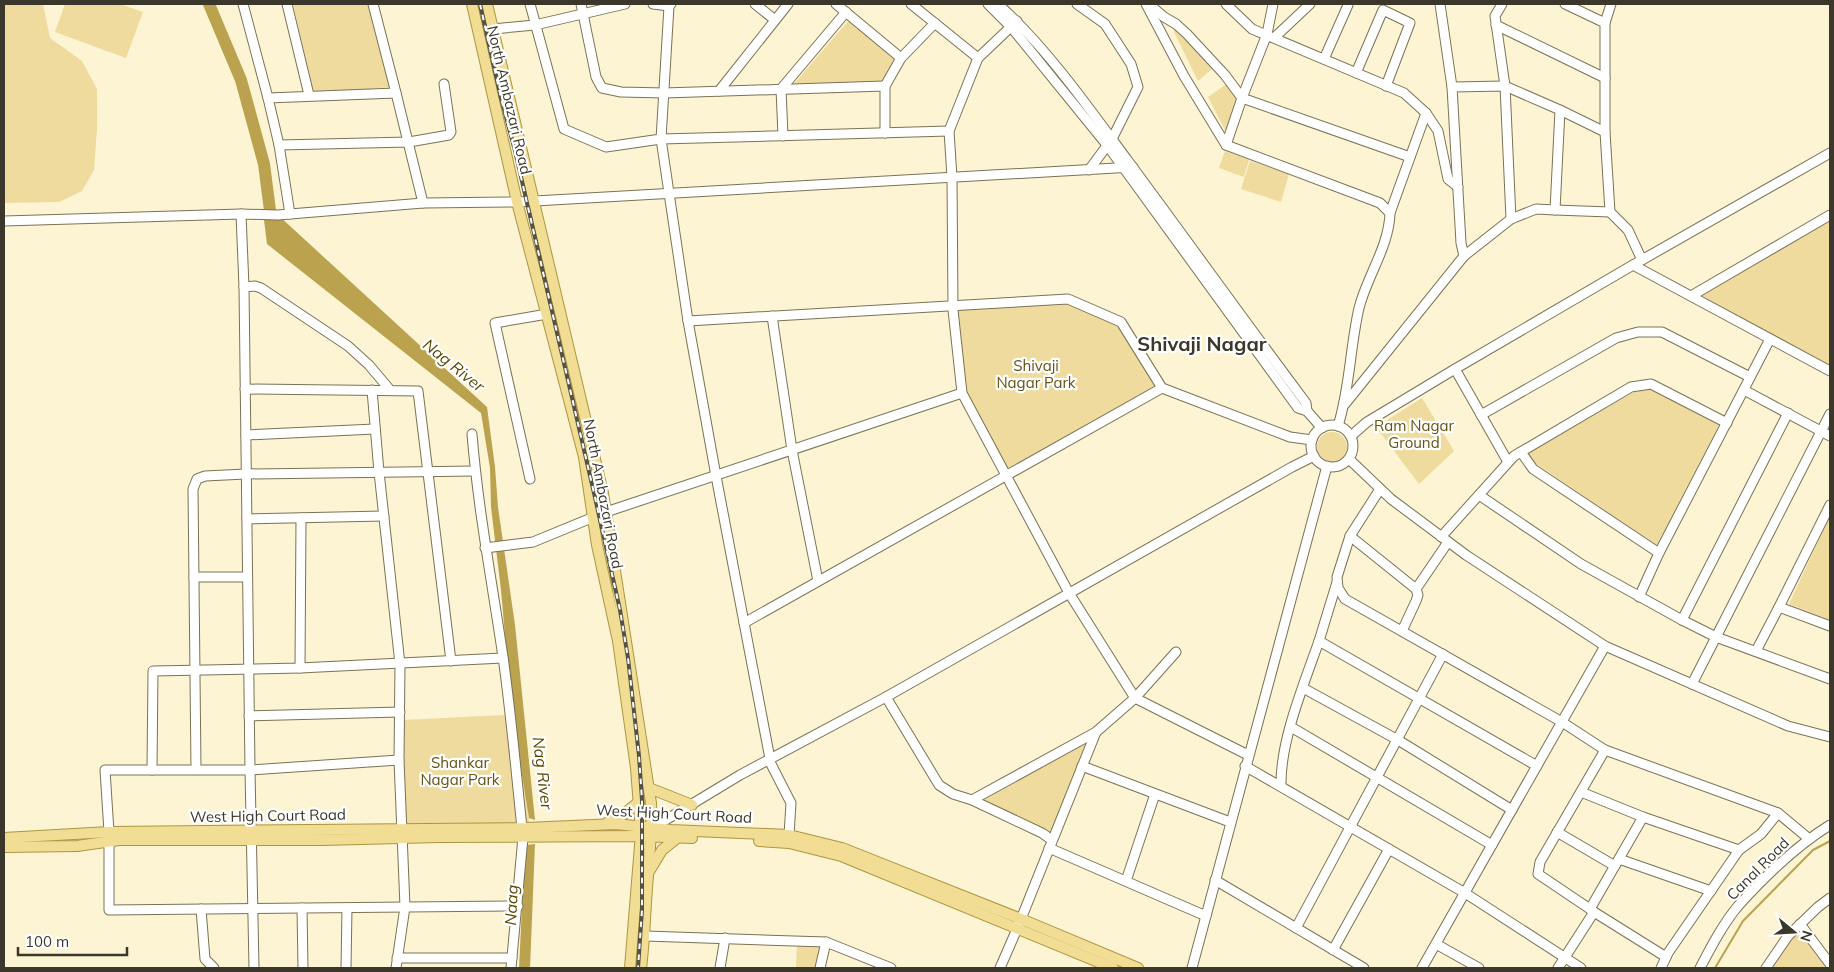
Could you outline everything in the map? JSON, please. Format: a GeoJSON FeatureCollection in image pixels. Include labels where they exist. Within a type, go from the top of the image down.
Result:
{"type":"FeatureCollection","features":[{"type":"Feature","properties":{"kind":"main road","name":"North Ambazari Road"},"geometry":{"type":"LineString","coordinates":[[472,4],[517,202],[584,457],[593,519],[618,641],[639,802],[641,832],[630,968]]}},
{"type":"Feature","properties":{"kind":"main road","name":"North Ambazari Road"},"geometry":{"type":"LineString","coordinates":[[487,4],[606,512],[655,833],[648,873],[645,936],[641,968]]}},
{"type":"Feature","properties":{"kind":"main road"},"geometry":{"type":"LineString","coordinates":[[649,788],[692,805]]}},
{"type":"Feature","properties":{"kind":"main road"},"geometry":{"type":"LineString","coordinates":[[597,824],[616,820],[639,802]]}},
{"type":"Feature","properties":{"kind":"main road","name":"West High Court Road"},"geometry":{"type":"LineString","coordinates":[[522,832],[597,824],[616,824],[641,832]]}},
{"type":"Feature","properties":{"kind":"main road","name":"West High Court Road"},"geometry":{"type":"LineString","coordinates":[[4,838],[522,832],[641,832],[790,836],[842,848],[1019,924],[1113,968]]}},
{"type":"Feature","properties":{"kind":"main road","name":"West High Court Road"},"geometry":{"type":"LineString","coordinates":[[655,833],[677,838],[789,843],[840,856],[1138,968]]}},
{"type":"Feature","properties":{"kind":"main road","name":"West High Court Road"},"geometry":{"type":"LineString","coordinates":[[4,847],[77,846],[109,838]]}},
{"type":"Feature","properties":{"kind":"main road"},"geometry":{"type":"LineString","coordinates":[[648,873],[662,850],[677,838]]}},
{"type":"Feature","properties":{"kind":"street"},"geometry":{"type":"LineString","coordinates":[[246,4],[279,145],[290,214]]}},
{"type":"Feature","properties":{"kind":"street"},"geometry":{"type":"LineString","coordinates":[[287,4],[309,96]]}},
{"type":"Feature","properties":{"kind":"street"},"geometry":{"type":"LineString","coordinates":[[373,4],[424,203]]}},
{"type":"Feature","properties":{"kind":"street"},"geometry":{"type":"LineString","coordinates":[[530,4],[564,129],[606,147],[662,140],[949,130]]}},
{"type":"Feature","properties":{"kind":"street"},"geometry":{"type":"LineString","coordinates":[[581,4],[596,77],[602,88],[621,92],[664,92],[885,86]]}},
{"type":"Feature","properties":{"kind":"street"},"geometry":{"type":"LineString","coordinates":[[494,29],[535,25],[625,4]]}},
{"type":"Feature","properties":{"kind":"street"},"geometry":{"type":"LineString","coordinates":[[653,4],[670,5],[662,140],[688,321],[771,760],[791,803],[790,836]]}},
{"type":"Feature","properties":{"kind":"street"},"geometry":{"type":"LineString","coordinates":[[755,4],[775,20]]}},
{"type":"Feature","properties":{"kind":"street"},"geometry":{"type":"LineString","coordinates":[[719,91],[788,4]]}},
{"type":"Feature","properties":{"kind":"street"},"geometry":{"type":"LineString","coordinates":[[836,4],[901,58]]}},
{"type":"Feature","properties":{"kind":"street"},"geometry":{"type":"LineString","coordinates":[[912,4],[978,58]]}},
{"type":"Feature","properties":{"kind":"street"},"geometry":{"type":"LineString","coordinates":[[988,4],[1014,24]]}},
{"type":"Feature","properties":{"kind":"street"},"geometry":{"type":"LineString","coordinates":[[998,4],[1109,142],[1306,403],[1307,411],[1322,428]]}},
{"type":"Feature","properties":{"kind":"street"},"geometry":{"type":"LineString","coordinates":[[1077,4],[1105,24],[1131,64],[1138,87],[1109,142],[1089,170]]}},
{"type":"Feature","properties":{"kind":"street"},"geometry":{"type":"LineString","coordinates":[[1147,4],[1176,24],[1225,75],[1242,98],[1410,157]]}},
{"type":"Feature","properties":{"kind":"street"},"geometry":{"type":"LineString","coordinates":[[1147,4],[1184,76],[1226,145],[1380,203],[1390,213]]}},
{"type":"Feature","properties":{"kind":"street"},"geometry":{"type":"LineString","coordinates":[[1226,4],[1252,29],[1404,94],[1426,113],[1438,131],[1448,179],[1458,188]]}},
{"type":"Feature","properties":{"kind":"street"},"geometry":{"type":"LineString","coordinates":[[1226,145],[1242,98],[1271,36],[1273,4]]}},
{"type":"Feature","properties":{"kind":"street"},"geometry":{"type":"LineString","coordinates":[[1271,36],[1310,4]]}},
{"type":"Feature","properties":{"kind":"street"},"geometry":{"type":"LineString","coordinates":[[1440,4],[1452,87],[1461,243],[1464,256]]}},
{"type":"Feature","properties":{"kind":"street"},"geometry":{"type":"LineString","coordinates":[[1502,4],[1495,16],[1505,86],[1511,219]]}},
{"type":"Feature","properties":{"kind":"street"},"geometry":{"type":"LineString","coordinates":[[1565,4],[1605,23]]}},
{"type":"Feature","properties":{"kind":"street"},"geometry":{"type":"LineString","coordinates":[[1612,4],[1605,23],[1604,132],[1610,212],[1628,230],[1642,260]]}},
{"type":"Feature","properties":{"kind":"street"},"geometry":{"type":"LineString","coordinates":[[1324,59],[1348,5]]}},
{"type":"Feature","properties":{"kind":"street"},"geometry":{"type":"LineString","coordinates":[[1356,73],[1383,10],[1410,22],[1386,86]]}},
{"type":"Feature","properties":{"kind":"street"},"geometry":{"type":"LineString","coordinates":[[783,136],[782,89],[846,12]]}},
{"type":"Feature","properties":{"kind":"street"},"geometry":{"type":"LineString","coordinates":[[885,132],[885,86],[901,58],[935,23]]}},
{"type":"Feature","properties":{"kind":"street"},"geometry":{"type":"LineString","coordinates":[[1014,24],[978,58],[949,130],[952,177],[954,306],[962,393],[1069,592],[1135,698],[1248,755]]}},
{"type":"Feature","properties":{"kind":"street"},"geometry":{"type":"LineString","coordinates":[[1496,25],[1605,78]]}},
{"type":"Feature","properties":{"kind":"street"},"geometry":{"type":"LineString","coordinates":[[279,145],[408,142],[450,135],[444,84]]}},
{"type":"Feature","properties":{"kind":"street"},"geometry":{"type":"LineString","coordinates":[[1452,87],[1505,86],[1604,132]]}},
{"type":"Feature","properties":{"kind":"street"},"geometry":{"type":"LineString","coordinates":[[268,98],[396,93]]}},
{"type":"Feature","properties":{"kind":"street"},"geometry":{"type":"LineString","coordinates":[[1555,210],[1560,110]]}},
{"type":"Feature","properties":{"kind":"street"},"geometry":{"type":"LineString","coordinates":[[1338,426],[1345,404],[1359,307],[1389,228],[1390,213],[1426,113]]}},
{"type":"Feature","properties":{"kind":"street"},"geometry":{"type":"LineString","coordinates":[[1351,436],[1367,422],[1455,369],[1633,265],[1830,154]]}},
{"type":"Feature","properties":{"kind":"street"},"geometry":{"type":"LineString","coordinates":[[4,221],[241,214],[278,215],[424,203],[517,202],[1128,168]]}},
{"type":"Feature","properties":{"kind":"street"},"geometry":{"type":"LineString","coordinates":[[1345,404],[1464,256],[1511,219],[1536,209],[1610,212]]}},
{"type":"Feature","properties":{"kind":"street"},"geometry":{"type":"LineString","coordinates":[[241,214],[244,287],[248,669],[254,968]]}},
{"type":"Feature","properties":{"kind":"street"},"geometry":{"type":"LineString","coordinates":[[1690,296],[1830,215]]}},
{"type":"Feature","properties":{"kind":"street"},"geometry":{"type":"LineString","coordinates":[[1633,265],[1830,371]]}},
{"type":"Feature","properties":{"kind":"street"},"geometry":{"type":"LineString","coordinates":[[244,287],[255,286],[261,288],[348,346],[369,365],[390,390]]}},
{"type":"Feature","properties":{"kind":"street"},"geometry":{"type":"LineString","coordinates":[[688,321],[1068,299],[1121,322],[1162,388],[1290,436],[1312,440]]}},
{"type":"Feature","properties":{"kind":"street"},"geometry":{"type":"LineString","coordinates":[[530,479],[495,323],[546,314]]}},
{"type":"Feature","properties":{"kind":"street"},"geometry":{"type":"LineString","coordinates":[[772,316],[792,450],[818,581]]}},
{"type":"Feature","properties":{"kind":"street"},"geometry":{"type":"LineString","coordinates":[[1481,415],[1616,338],[1638,332],[1662,332],[1750,377]]}},
{"type":"Feature","properties":{"kind":"street"},"geometry":{"type":"LineString","coordinates":[[1639,597],[1659,553],[1770,339]]}},
{"type":"Feature","properties":{"kind":"street"},"geometry":{"type":"LineString","coordinates":[[1455,369],[1508,462]]}},
{"type":"Feature","properties":{"kind":"street"},"geometry":{"type":"LineString","coordinates":[[1416,588],[1445,539],[1479,495],[1508,462],[1521,452],[1631,387],[1651,384],[1727,422]]}},
{"type":"Feature","properties":{"kind":"street"},"geometry":{"type":"LineString","coordinates":[[744,623],[1162,388]]}},
{"type":"Feature","properties":{"kind":"street"},"geometry":{"type":"LineString","coordinates":[[245,389],[418,391],[451,661]]}},
{"type":"Feature","properties":{"kind":"street"},"geometry":{"type":"LineString","coordinates":[[372,390],[400,664],[400,760],[404,907],[396,968]]}},
{"type":"Feature","properties":{"kind":"street"},"geometry":{"type":"LineString","coordinates":[[1744,390],[1830,436]]}},
{"type":"Feature","properties":{"kind":"street"},"geometry":{"type":"LineString","coordinates":[[486,548],[532,542],[593,519],[606,512],[962,393]]}},
{"type":"Feature","properties":{"kind":"street"},"geometry":{"type":"LineString","coordinates":[[1682,620],[1788,413]]}},
{"type":"Feature","properties":{"kind":"street"},"geometry":{"type":"LineString","coordinates":[[1692,684],[1830,414]]}},
{"type":"Feature","properties":{"kind":"street"},"geometry":{"type":"LineString","coordinates":[[1333,425],[1338,426],[1351,436],[1353,448],[1349,459],[1339,466],[1327,466],[1318,461],[1314,456],[1312,440],[1322,428],[1333,425]]}},
{"type":"Feature","properties":{"kind":"street"},"geometry":{"type":"LineString","coordinates":[[246,435],[375,428]]}},
{"type":"Feature","properties":{"kind":"street"},"geometry":{"type":"LineString","coordinates":[[472,434],[475,471],[503,658],[522,832],[518,906],[511,968]]}},
{"type":"Feature","properties":{"kind":"street"},"geometry":{"type":"LineString","coordinates":[[1521,452],[1533,469],[1659,553]]}},
{"type":"Feature","properties":{"kind":"street"},"geometry":{"type":"LineString","coordinates":[[655,833],[659,824],[740,774],[771,760],[886,697],[1069,592],[1314,456]]}},
{"type":"Feature","properties":{"kind":"street"},"geometry":{"type":"LineString","coordinates":[[1349,459],[1391,499],[1445,539],[1605,646],[1788,726],[1830,737]]}},
{"type":"Feature","properties":{"kind":"street"},"geometry":{"type":"LineString","coordinates":[[1192,968],[1327,466]]}},
{"type":"Feature","properties":{"kind":"street"},"geometry":{"type":"LineString","coordinates":[[196,769],[193,489],[197,479],[206,476],[246,474],[475,471]]}},
{"type":"Feature","properties":{"kind":"street"},"geometry":{"type":"LineString","coordinates":[[1380,488],[1350,536],[1337,577],[1338,588],[1345,599],[1562,722],[1605,750],[1778,813],[1808,838]]}},
{"type":"Feature","properties":{"kind":"street"},"geometry":{"type":"LineString","coordinates":[[1479,495],[1582,564],[1682,620],[1716,637],[1830,679]]}},
{"type":"Feature","properties":{"kind":"street"},"geometry":{"type":"LineString","coordinates":[[1756,651],[1830,505]]}},
{"type":"Feature","properties":{"kind":"street"},"geometry":{"type":"LineString","coordinates":[[247,519],[384,516]]}},
{"type":"Feature","properties":{"kind":"street"},"geometry":{"type":"LineString","coordinates":[[300,668],[301,518]]}},
{"type":"Feature","properties":{"kind":"street"},"geometry":{"type":"LineString","coordinates":[[1350,536],[1416,588],[1418,596],[1402,631]]}},
{"type":"Feature","properties":{"kind":"street"},"geometry":{"type":"LineString","coordinates":[[194,577],[248,576]]}},
{"type":"Feature","properties":{"kind":"street"},"geometry":{"type":"LineString","coordinates":[[1281,786],[1281,770],[1291,727],[1337,582]]}},
{"type":"Feature","properties":{"kind":"street"},"geometry":{"type":"LineString","coordinates":[[1779,607],[1830,626]]}},
{"type":"Feature","properties":{"kind":"street"},"geometry":{"type":"LineString","coordinates":[[1319,641],[1537,766]]}},
{"type":"Feature","properties":{"kind":"street"},"geometry":{"type":"LineString","coordinates":[[1422,968],[1605,646]]}},
{"type":"Feature","properties":{"kind":"street"},"geometry":{"type":"LineString","coordinates":[[972,800],[1096,732],[1135,698],[1176,652]]}},
{"type":"Feature","properties":{"kind":"street"},"geometry":{"type":"LineString","coordinates":[[1296,928],[1443,654]]}},
{"type":"Feature","properties":{"kind":"street"},"geometry":{"type":"LineString","coordinates":[[152,770],[153,671],[300,668],[503,658]]}},
{"type":"Feature","properties":{"kind":"street"},"geometry":{"type":"LineString","coordinates":[[1303,688],[1398,740],[1512,810]]}},
{"type":"Feature","properties":{"kind":"street"},"geometry":{"type":"LineString","coordinates":[[886,697],[939,785],[952,794],[972,800],[1042,833],[1050,844],[1126,881],[1206,916]]}},
{"type":"Feature","properties":{"kind":"street"},"geometry":{"type":"LineString","coordinates":[[249,716],[400,712]]}},
{"type":"Feature","properties":{"kind":"street"},"geometry":{"type":"LineString","coordinates":[[1291,727],[1492,845]]}},
{"type":"Feature","properties":{"kind":"street"},"geometry":{"type":"LineString","coordinates":[[1000,968],[1096,732]]}},
{"type":"Feature","properties":{"kind":"street"},"geometry":{"type":"LineString","coordinates":[[1605,750],[1540,862],[1538,874],[1592,911],[1666,957]]}},
{"type":"Feature","properties":{"kind":"street"},"geometry":{"type":"LineString","coordinates":[[400,760],[250,770],[105,770],[109,838],[109,910],[518,906]]}},
{"type":"Feature","properties":{"kind":"street"},"geometry":{"type":"LineString","coordinates":[[1082,766],[1230,822]]}},
{"type":"Feature","properties":{"kind":"street"},"geometry":{"type":"LineString","coordinates":[[1245,766],[1465,893],[1581,968]]}},
{"type":"Feature","properties":{"kind":"street"},"geometry":{"type":"LineString","coordinates":[[1581,792],[1643,817],[1739,850]]}},
{"type":"Feature","properties":{"kind":"street"},"geometry":{"type":"LineString","coordinates":[[1126,881],[1155,794]]}},
{"type":"Feature","properties":{"kind":"street"},"geometry":{"type":"LineString","coordinates":[[1661,968],[1666,957],[1739,850],[1761,834],[1778,813]]}},
{"type":"Feature","properties":{"kind":"street"},"geometry":{"type":"LineString","coordinates":[[1558,968],[1592,911],[1643,817]]}},
{"type":"Feature","properties":{"kind":"street","name":"Canal Road"},"geometry":{"type":"LineString","coordinates":[[1700,968],[1737,907],[1808,838],[1830,825]]}},
{"type":"Feature","properties":{"kind":"street"},"geometry":{"type":"LineString","coordinates":[[1557,832],[1617,862],[1711,891]]}},
{"type":"Feature","properties":{"kind":"street"},"geometry":{"type":"LineString","coordinates":[[1332,950],[1389,849]]}},
{"type":"Feature","properties":{"kind":"street"},"geometry":{"type":"LineString","coordinates":[[1215,880],[1364,968]]}},
{"type":"Feature","properties":{"kind":"street"},"geometry":{"type":"LineString","coordinates":[[1766,968],[1788,936],[1818,906],[1830,898]]}},
{"type":"Feature","properties":{"kind":"street"},"geometry":{"type":"LineString","coordinates":[[302,908],[303,968]]}},
{"type":"Feature","properties":{"kind":"street"},"geometry":{"type":"LineString","coordinates":[[346,968],[347,908]]}},
{"type":"Feature","properties":{"kind":"street"},"geometry":{"type":"LineString","coordinates":[[201,909],[205,959],[214,968]]}},
{"type":"Feature","properties":{"kind":"street"},"geometry":{"type":"LineString","coordinates":[[1800,924],[1830,964]]}},
{"type":"Feature","properties":{"kind":"street"},"geometry":{"type":"LineString","coordinates":[[645,936],[826,942],[890,968]]}},
{"type":"Feature","properties":{"kind":"street"},"geometry":{"type":"LineString","coordinates":[[720,968],[725,938]]}},
{"type":"Feature","properties":{"kind":"street"},"geometry":{"type":"LineString","coordinates":[[820,968],[826,942]]}},
{"type":"Feature","properties":{"kind":"street"},"geometry":{"type":"LineString","coordinates":[[1436,944],[1479,968]]}},
{"type":"Feature","properties":{"kind":"street"},"geometry":{"type":"LineString","coordinates":[[397,958],[512,958]]}},
{"type":"Feature","properties":{"kind":"green space"},"geometry":{"type":"Polygon","coordinates":[[[4,4],[43,4],[50,38],[82,61],[97,89],[94,170],[82,191],[59,202],[4,203],[4,4]]]}},
{"type":"Feature","properties":{"kind":"green space"},"geometry":{"type":"Polygon","coordinates":[[[65,4],[120,4],[143,12],[126,58],[55,32],[65,4]]]}},
{"type":"Feature","properties":{"kind":"green space"},"geometry":{"type":"Polygon","coordinates":[[[293,4],[369,4],[390,87],[314,94],[293,4]]]}},
{"type":"Feature","properties":{"kind":"green space"},"geometry":{"type":"Polygon","coordinates":[[[849,20],[895,58],[882,82],[792,86],[849,20]]]}},
{"type":"Feature","properties":{"kind":"green space"},"geometry":{"type":"Polygon","coordinates":[[[1177,28],[1213,68],[1198,81],[1174,32],[1177,28]]]}},
{"type":"Feature","properties":{"kind":"green space"},"geometry":{"type":"Polygon","coordinates":[[[1228,83],[1239,98],[1226,132],[1208,97],[1228,83]]]}},
{"type":"Feature","properties":{"kind":"green space"},"geometry":{"type":"Polygon","coordinates":[[[1225,151],[1249,160],[1244,177],[1219,168],[1225,151]]]}},
{"type":"Feature","properties":{"kind":"green space"},"geometry":{"type":"Polygon","coordinates":[[[1250,161],[1289,174],[1281,202],[1241,189],[1250,161]]]}},
{"type":"Feature","properties":{"kind":"green space"},"geometry":{"type":"Polygon","coordinates":[[[1830,221],[1830,366],[1701,295],[1830,221]]]}},
{"type":"Feature","properties":{"kind":"green space","name":"Shivaji Nagar Park"},"geometry":{"type":"Polygon","coordinates":[[[1068,299],[1121,322],[1161,388],[1006,475],[962,393],[954,306],[1068,299]]]}},
{"type":"Feature","properties":{"kind":"green space"},"geometry":{"type":"Polygon","coordinates":[[[1651,389],[1719,425],[1657,545],[1535,463],[1528,453],[1634,392],[1651,389]]]}},
{"type":"Feature","properties":{"kind":"green space","name":"Ram Nagar Ground"},"geometry":{"type":"Polygon","coordinates":[[[1422,398],[1454,451],[1419,484],[1376,427],[1422,398]]]}},
{"type":"Feature","properties":{"kind":"green space"},"geometry":{"type":"Polygon","coordinates":[[[1332,432],[1343,436],[1347,447],[1343,458],[1332,462],[1321,458],[1317,447],[1321,436],[1332,432]]]}},
{"type":"Feature","properties":{"kind":"green space"},"geometry":{"type":"Polygon","coordinates":[[[1830,516],[1830,620],[1789,604],[1830,516]]]}},
{"type":"Feature","properties":{"kind":"green space","name":"Shankar Nagar Park"},"geometry":{"type":"Polygon","coordinates":[[[512,715],[529,825],[403,826],[403,720],[512,715]]]}},
{"type":"Feature","properties":{"kind":"green space"},"geometry":{"type":"Polygon","coordinates":[[[1096,732],[1051,837],[976,799],[1096,732]]]}},
{"type":"Feature","properties":{"kind":"green space"},"geometry":{"type":"Polygon","coordinates":[[[1802,931],[1830,968],[1773,968],[1793,937],[1802,931]]]}},
{"type":"Feature","properties":{"kind":"green space"},"geometry":{"type":"Polygon","coordinates":[[[797,941],[826,942],[820,968],[796,968],[797,941]]]}},
{"type":"Feature","properties":{"kind":"shaded area"},"geometry":{"type":"Polygon","coordinates":[[[278,215],[487,407],[498,507],[515,625],[535,820],[529,818],[512,715],[501,590],[491,507],[490,468],[481,413],[267,244],[264,220],[278,215]]]}},
{"type":"Feature","properties":{"kind":"shaded area"},"geometry":{"type":"Polygon","coordinates":[[[535,844],[530,968],[519,968],[525,845],[535,844]]]}},
{"type":"Feature","properties":{"kind":"waterway","name":"Nag River"},"geometry":{"type":"LineString","coordinates":[[209,4],[241,80],[264,164],[272,226]]}},
{"type":"Feature","properties":{"kind":"waterway"},"geometry":{"type":"LineString","coordinates":[[1715,968],[1743,921],[1813,850],[1830,841]]}},
{"type":"Feature","properties":{"kind":"railway"},"geometry":{"type":"LineString","coordinates":[[480,4],[594,493],[620,610],[628,658],[642,800],[642,910],[638,968]]}},
{"type":"Feature","properties":{"kind":"district","name":"Shivaji Nagar"},"geometry":{"type":"Point","coordinates":[1202,344]}},
{"type":"Feature","properties":{"kind":"water label","name":"Naag"},"geometry":{"type":"Point","coordinates":[511,905]}}]}
